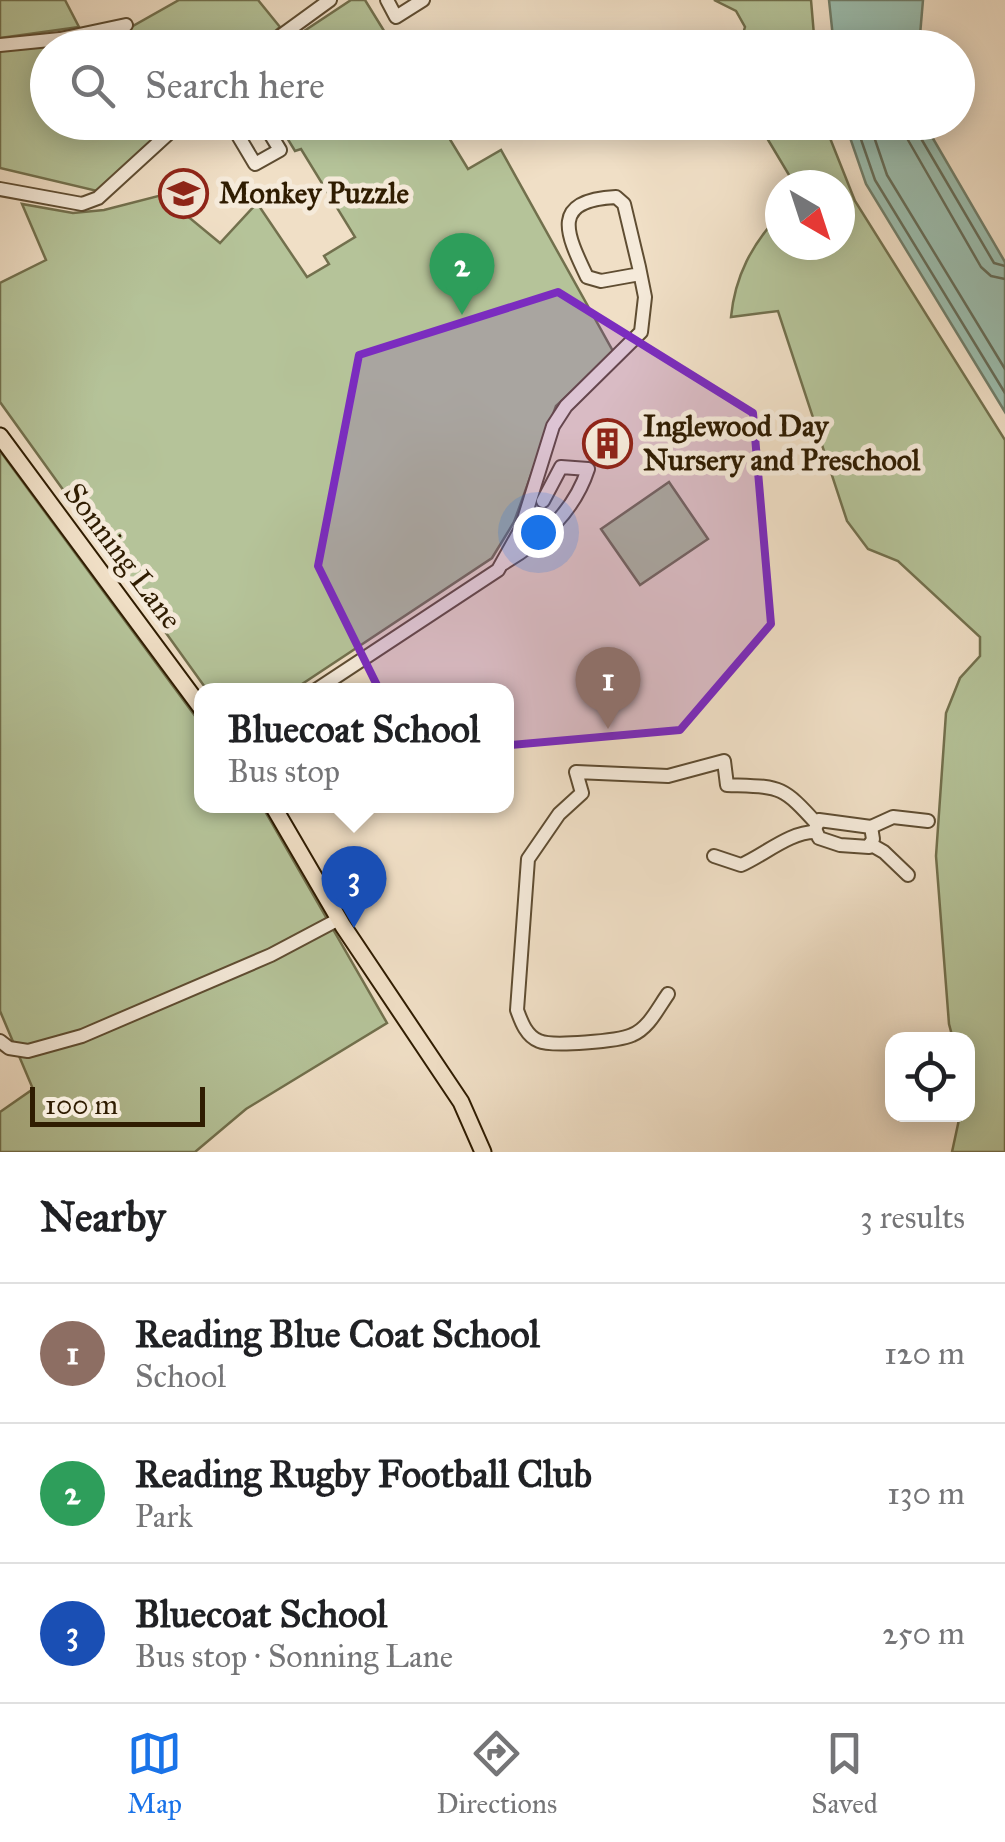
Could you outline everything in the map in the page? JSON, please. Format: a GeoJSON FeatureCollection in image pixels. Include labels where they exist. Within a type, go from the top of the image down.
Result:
{"type":"FeatureCollection","features":[{"type":"Feature","properties":{"kind":"main road","name":"Sonning Lane"},"geometry":{"type":"LineString","coordinates":[[0,436],[194,698]]}},
{"type":"Feature","properties":{"kind":"main road"},"geometry":{"type":"LineString","coordinates":[[277,813],[339,920],[460,1102],[483,1152]]}},
{"type":"Feature","properties":{"kind":"street"},"geometry":{"type":"LineString","coordinates":[[289,30],[330,0]]}},
{"type":"Feature","properties":{"kind":"street"},"geometry":{"type":"LineString","coordinates":[[387,0],[396,17],[423,0]]}},
{"type":"Feature","properties":{"kind":"street"},"geometry":{"type":"LineString","coordinates":[[104,30],[126,25]]}},
{"type":"Feature","properties":{"kind":"street"},"geometry":{"type":"LineString","coordinates":[[0,45],[30,42]]}},
{"type":"Feature","properties":{"kind":"street"},"geometry":{"type":"LineString","coordinates":[[0,189],[82,204],[98,198],[162,140]]}},
{"type":"Feature","properties":{"kind":"street"},"geometry":{"type":"LineString","coordinates":[[241,140],[255,164],[280,150],[274,140]]}},
{"type":"Feature","properties":{"kind":"street"},"geometry":{"type":"LineString","coordinates":[[502,564],[520,530],[553,426],[566,406],[641,332],[645,297],[640,274],[624,204],[616,197],[580,202],[566,223],[587,277],[601,282],[640,274]]}},
{"type":"Feature","properties":{"kind":"street"},"geometry":{"type":"LineString","coordinates":[[326,683],[436,609],[476,587],[502,564],[533,545],[579,497],[588,469],[561,466],[542,501]]}},
{"type":"Feature","properties":{"kind":"street"},"geometry":{"type":"LineString","coordinates":[[668,994],[648,1023],[631,1036],[558,1044],[538,1041],[524,1029],[517,1010],[528,858],[558,814],[582,793],[576,772],[668,776],[724,761],[727,785],[776,787],[795,800],[816,828],[818,838],[840,846],[869,847],[873,838],[871,828]]}},
{"type":"Feature","properties":{"kind":"street"},"geometry":{"type":"LineString","coordinates":[[714,856],[740,865],[816,828],[819,820],[871,828],[893,817],[928,821]]}},
{"type":"Feature","properties":{"kind":"street"},"geometry":{"type":"LineString","coordinates":[[870,844],[908,876]]}},
{"type":"Feature","properties":{"kind":"street"},"geometry":{"type":"LineString","coordinates":[[0,1041],[9,1048],[28,1051],[82,1036],[271,955],[339,920]]}},
{"type":"Feature","properties":{"kind":"highlighted area"},"geometry":{"type":"Polygon","coordinates":[[[558,292],[753,413],[771,624],[680,730],[411,754],[318,566],[359,355],[558,292]]]}},
{"type":"Feature","properties":{"kind":"shaded area"},"geometry":{"type":"Polygon","coordinates":[[[0,0],[65,0],[79,27],[30,30],[30,34],[0,38],[0,0]]]}},
{"type":"Feature","properties":{"kind":"shaded area"},"geometry":{"type":"Polygon","coordinates":[[[179,0],[258,0],[280,27],[115,30],[131,27],[179,0]]]}},
{"type":"Feature","properties":{"kind":"shaded area"},"geometry":{"type":"Polygon","coordinates":[[[351,0],[365,0],[384,30],[306,30],[351,0]]]}},
{"type":"Feature","properties":{"kind":"shaded area"},"geometry":{"type":"Polygon","coordinates":[[[714,0],[811,0],[814,30],[744,30],[736,11],[714,0]]]}},
{"type":"Feature","properties":{"kind":"shaded area"},"geometry":{"type":"Polygon","coordinates":[[[30,46],[30,140],[154,140],[97,191],[0,168],[0,51],[30,46]]]}},
{"type":"Feature","properties":{"kind":"shaded area"},"geometry":{"type":"Polygon","coordinates":[[[288,140],[450,140],[468,169],[501,150],[614,353],[556,406],[514,522],[492,558],[304,683],[202,683],[0,402],[0,283],[46,260],[22,204],[73,213],[104,210],[162,195],[220,243],[257,203],[307,277],[329,264],[324,256],[355,237],[301,149],[295,151],[288,140]]]}},
{"type":"Feature","properties":{"kind":"shaded area"},"geometry":{"type":"Polygon","coordinates":[[[768,140],[831,140],[843,170],[786,170],[768,140]]]}},
{"type":"Feature","properties":{"kind":"shaded area"},"geometry":{"type":"Polygon","coordinates":[[[855,201],[1005,440],[1005,1152],[952,1152],[958,1122],[975,1122],[975,1032],[951,1032],[949,1024],[936,856],[946,713],[960,678],[980,656],[980,637],[898,561],[868,549],[847,521],[778,311],[731,317],[746,261],[765,232],[765,260],[855,260],[855,201]]]}},
{"type":"Feature","properties":{"kind":"shaded area"},"geometry":{"type":"Polygon","coordinates":[[[0,451],[194,714],[194,813],[266,813],[387,1023],[246,1109],[195,1152],[0,1152],[0,1112],[33,1089],[0,1011],[0,451]]]}},
{"type":"Feature","properties":{"kind":"shaded area"},"geometry":{"type":"Polygon","coordinates":[[[669,482],[708,539],[640,585],[601,529],[669,482]]]}},
{"type":"Feature","properties":{"kind":"water"},"geometry":{"type":"Polygon","coordinates":[[[829,0],[923,0],[920,30],[832,30],[829,0]]]}},
{"type":"Feature","properties":{"kind":"water"},"geometry":{"type":"Polygon","coordinates":[[[851,140],[934,140],[1005,262],[1005,412],[866,184],[851,140]]]}},
{"type":"Feature","properties":{"kind":"place","name":"Monkey Puzzle"},"geometry":{"type":"Point","coordinates":[184,193]}},
{"type":"Feature","properties":{"kind":"place","name":"Reading Rugby Football Club"},"geometry":{"type":"Point","coordinates":[462,315]}},
{"type":"Feature","properties":{"kind":"place","name":"Inglewood Day Nursery and Preschool"},"geometry":{"type":"Point","coordinates":[608,443]}},
{"type":"Feature","properties":{"kind":"place","name":"Reading Blue Coat School"},"geometry":{"type":"Point","coordinates":[608,729]}},
{"type":"Feature","properties":{"kind":"place","name":"Bluecoat School"},"geometry":{"type":"Point","coordinates":[354,928]}}]}
